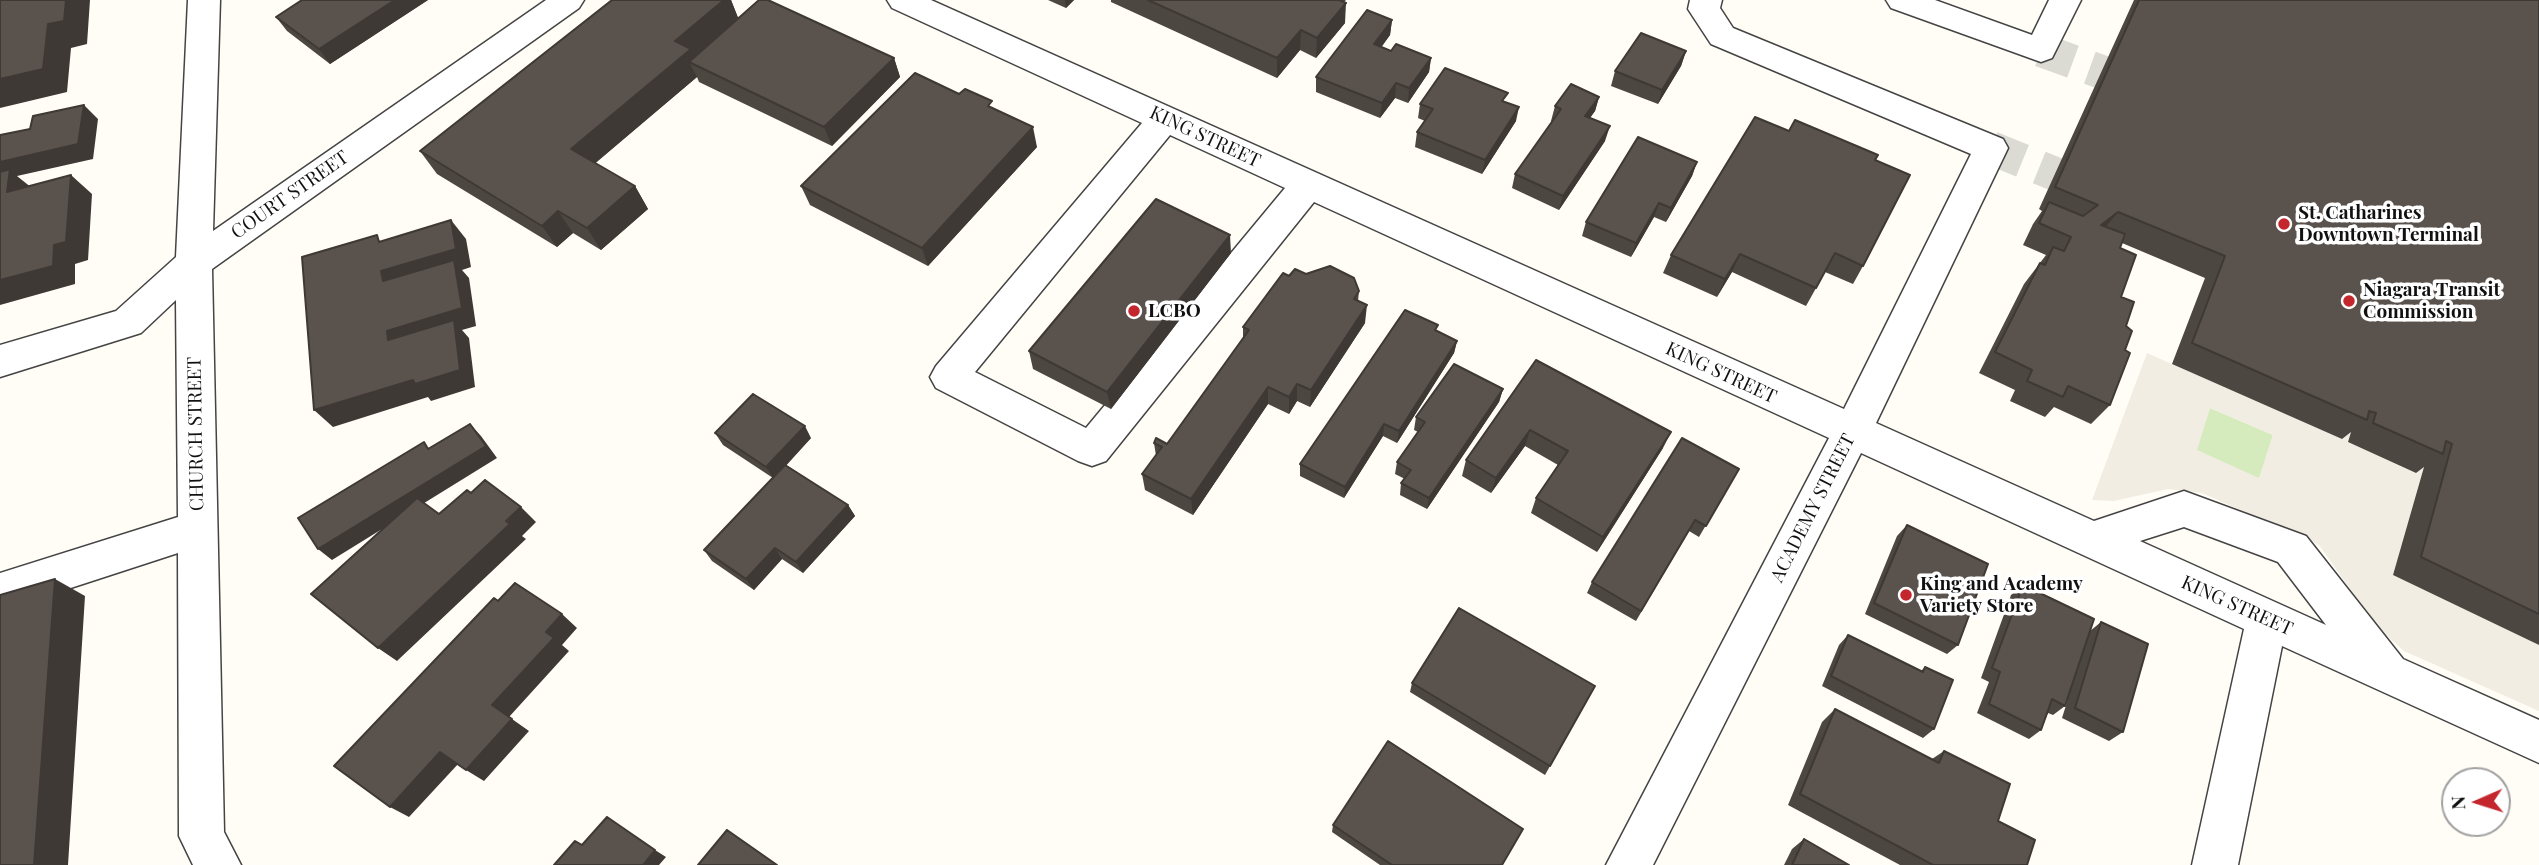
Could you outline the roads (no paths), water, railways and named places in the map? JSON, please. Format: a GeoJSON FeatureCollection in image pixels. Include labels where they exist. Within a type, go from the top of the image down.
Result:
{"type":"FeatureCollection","features":[{"type":"Feature","properties":{"kind":"street","name":"CHURCH STREET"},"geometry":{"type":"LineString","coordinates":[[204,0],[194,263],[202,836],[218,865]]}},
{"type":"Feature","properties":{"kind":"street","name":"COURT STREET"},"geometry":{"type":"LineString","coordinates":[[0,361],[128,322],[194,263],[568,0]]}},
{"type":"Feature","properties":{"kind":"street","name":"KING STREET"},"geometry":{"type":"LineString","coordinates":[[904,0],[2539,743]]}},
{"type":"Feature","properties":{"kind":"street","name":"ACADEMY STREET"},"geometry":{"type":"LineString","coordinates":[[1629,865],[1852,432],[1991,148],[1722,36],[1704,9],[1706,0]]}},
{"type":"Feature","properties":{"kind":"street"},"geometry":{"type":"LineString","coordinates":[[1902,0],[2041,50],[2065,0]]}},
{"type":"Feature","properties":{"kind":"street"},"geometry":{"type":"LineString","coordinates":[[1164,119],[949,377],[1092,449],[1308,185]]}},
{"type":"Feature","properties":{"kind":"street"},"geometry":{"type":"LineString","coordinates":[[2090,540],[2184,509],[2292,549],[2391,676]]}},
{"type":"Feature","properties":{"kind":"street"},"geometry":{"type":"LineString","coordinates":[[0,592],[198,529]]}},
{"type":"Feature","properties":{"kind":"street"},"geometry":{"type":"LineString","coordinates":[[2215,865],[2267,620]]}},
{"type":"Feature","properties":{"kind":"tunnel"},"geometry":{"type":"LineString","coordinates":[[2041,50],[2151,90]]}},
{"type":"Feature","properties":{"kind":"tunnel"},"geometry":{"type":"LineString","coordinates":[[1991,148],[2102,193]]}},
{"type":"Feature","properties":{"kind":"place","name":"St. Catharines Downtown Terminal"},"geometry":{"type":"Point","coordinates":[2284,224]}},
{"type":"Feature","properties":{"kind":"place","name":"Niagara Transit Commission"},"geometry":{"type":"Point","coordinates":[2349,301]}},
{"type":"Feature","properties":{"kind":"place","name":"LCBO"},"geometry":{"type":"Point","coordinates":[1134,311]}},
{"type":"Feature","properties":{"kind":"place","name":"King and Academy Variety Store"},"geometry":{"type":"Point","coordinates":[1906,595]}}]}
